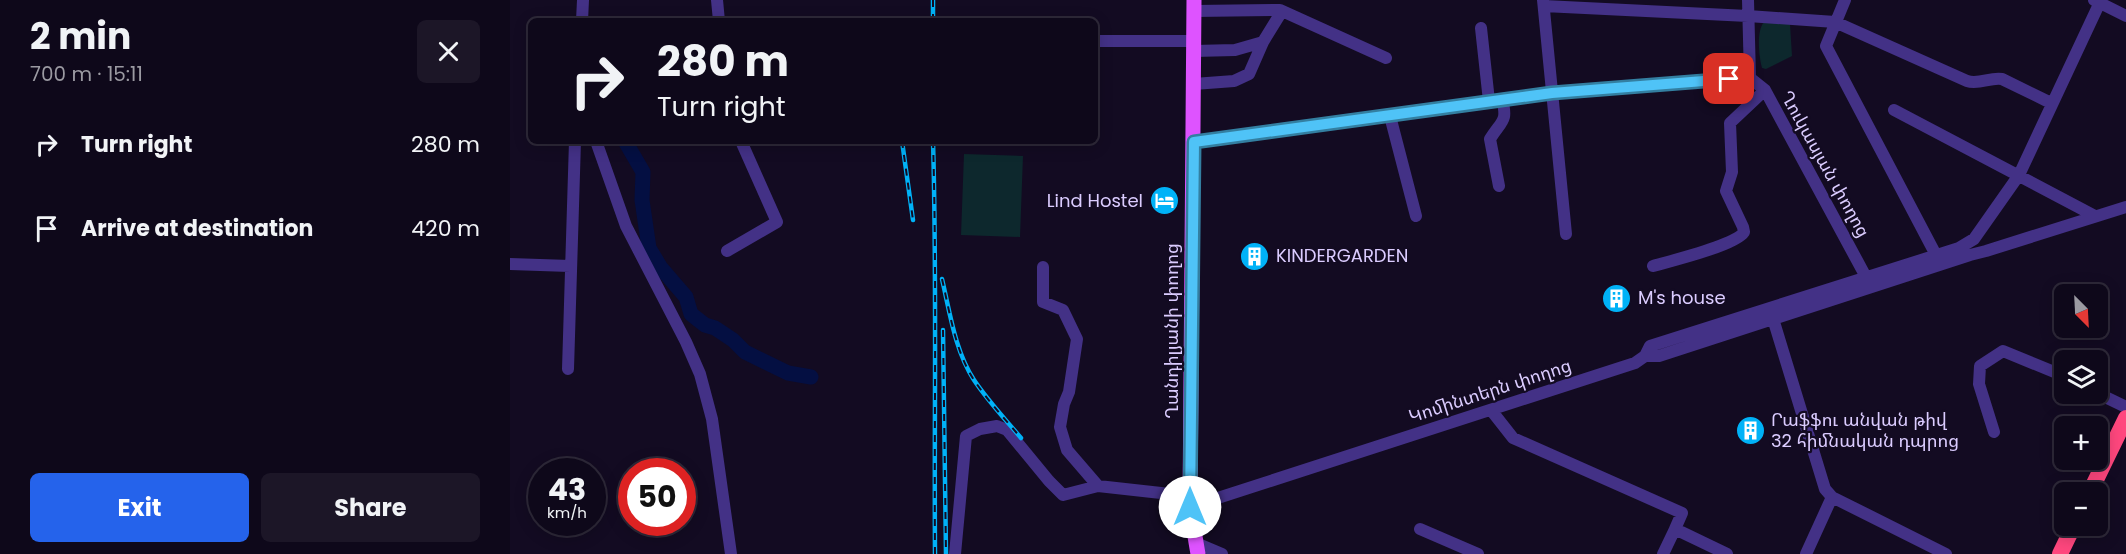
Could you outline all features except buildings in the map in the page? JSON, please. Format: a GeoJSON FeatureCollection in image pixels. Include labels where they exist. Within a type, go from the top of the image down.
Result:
{"type":"FeatureCollection","features":[{"type":"Feature","properties":{"kind":"highway"},"geometry":{"type":"LineString","coordinates":[[2095,482],[2126,418]]}},
{"type":"Feature","properties":{"kind":"highway"},"geometry":{"type":"LineString","coordinates":[[2060,554],[2069,536]]}},
{"type":"Feature","properties":{"kind":"main road","name":"Ղանդիլյանի փողոց"},"geometry":{"type":"LineString","coordinates":[[1194,5],[1190,507],[1197,549]]}},
{"type":"Feature","properties":{"kind":"street"},"geometry":{"type":"LineString","coordinates":[[582,18],[583,0]]}},
{"type":"Feature","properties":{"kind":"street"},"geometry":{"type":"LineString","coordinates":[[717,0],[720,18]]}},
{"type":"Feature","properties":{"kind":"street"},"geometry":{"type":"LineString","coordinates":[[1194,142],[1552,93],[1750,78],[1748,0]]}},
{"type":"Feature","properties":{"kind":"street"},"geometry":{"type":"LineString","coordinates":[[1845,0],[1826,46],[1936,255]]}},
{"type":"Feature","properties":{"kind":"street"},"geometry":{"type":"LineString","coordinates":[[1771,313],[1866,277],[1936,255],[1964,251],[2019,175],[2098,1],[2126,16]]}},
{"type":"Feature","properties":{"kind":"street"},"geometry":{"type":"LineString","coordinates":[[1566,234],[1544,3],[1835,22],[1967,81],[1973,83],[2002,79],[2051,103]]}},
{"type":"Feature","properties":{"kind":"street"},"geometry":{"type":"LineString","coordinates":[[1194,5],[1282,11],[1386,58]]}},
{"type":"Feature","properties":{"kind":"street"},"geometry":{"type":"LineString","coordinates":[[1194,84],[1234,81],[1249,74],[1263,42],[1282,11]]}},
{"type":"Feature","properties":{"kind":"street"},"geometry":{"type":"LineString","coordinates":[[1481,28],[1489,101]]}},
{"type":"Feature","properties":{"kind":"street"},"geometry":{"type":"LineString","coordinates":[[1098,40],[1235,50],[1263,42]]}},
{"type":"Feature","properties":{"kind":"street","name":"Ղուկասյան փողոց"},"geometry":{"type":"LineString","coordinates":[[1750,78],[1765,90],[1866,277]]}},
{"type":"Feature","properties":{"kind":"street"},"geometry":{"type":"LineString","coordinates":[[1653,266],[1722,245],[1742,236],[1743,227],[1726,191],[1732,172],[1730,123],[1765,90]]}},
{"type":"Feature","properties":{"kind":"street"},"geometry":{"type":"LineString","coordinates":[[1499,186],[1490,139],[1504,121],[1505,112],[1502,99]]}},
{"type":"Feature","properties":{"kind":"street"},"geometry":{"type":"LineString","coordinates":[[1894,110],[2095,216]]}},
{"type":"Feature","properties":{"kind":"street"},"geometry":{"type":"LineString","coordinates":[[1390,116],[1416,216]]}},
{"type":"Feature","properties":{"kind":"street"},"geometry":{"type":"LineString","coordinates":[[568,369],[575,144]]}},
{"type":"Feature","properties":{"kind":"street"},"geometry":{"type":"LineString","coordinates":[[597,144],[626,226],[700,374],[712,419],[731,554]]}},
{"type":"Feature","properties":{"kind":"street"},"geometry":{"type":"LineString","coordinates":[[727,251],[777,222],[742,144]]}},
{"type":"Feature","properties":{"kind":"street"},"geometry":{"type":"LineString","coordinates":[[1771,313],[1964,251],[2126,207]]}},
{"type":"Feature","properties":{"kind":"street"},"geometry":{"type":"LineString","coordinates":[[510,264],[570,266]]}},
{"type":"Feature","properties":{"kind":"street"},"geometry":{"type":"LineString","coordinates":[[1043,267],[1043,302],[1063,310],[1077,339],[1069,392],[1064,404],[1060,427],[1066,450],[1098,486]]}},
{"type":"Feature","properties":{"kind":"street"},"geometry":{"type":"LineString","coordinates":[[1771,313],[1825,489],[1832,497],[1946,554]]}},
{"type":"Feature","properties":{"kind":"street","name":"Կոմինտերն փողոց"},"geometry":{"type":"LineString","coordinates":[[1190,507],[1635,363],[1646,356],[1659,356],[1771,313]]}},
{"type":"Feature","properties":{"kind":"street"},"geometry":{"type":"LineString","coordinates":[[1994,432],[1979,384],[1980,366],[2002,351],[2054,372]]}},
{"type":"Feature","properties":{"kind":"street"},"geometry":{"type":"LineString","coordinates":[[2108,398],[2126,407]]}},
{"type":"Feature","properties":{"kind":"street"},"geometry":{"type":"LineString","coordinates":[[1491,410],[1513,438],[1682,513],[1663,554]]}},
{"type":"Feature","properties":{"kind":"street"},"geometry":{"type":"LineString","coordinates":[[955,554],[966,436],[980,429],[997,426],[1007,430],[1063,495],[1098,486],[1179,495],[1190,507]]}},
{"type":"Feature","properties":{"kind":"street"},"geometry":{"type":"LineString","coordinates":[[1806,554],[1832,497]]}},
{"type":"Feature","properties":{"kind":"street"},"geometry":{"type":"LineString","coordinates":[[1420,529],[1478,554]]}},
{"type":"Feature","properties":{"kind":"street"},"geometry":{"type":"LineString","coordinates":[[1675,529],[1727,554]]}},
{"type":"Feature","properties":{"kind":"street"},"geometry":{"type":"LineString","coordinates":[[1197,549],[1222,554]]}},
{"type":"Feature","properties":{"kind":"green space"},"geometry":{"type":"Polygon","coordinates":[[[1764,22],[1790,24],[1792,56],[1766,69],[1762,68],[1759,44],[1761,26],[1764,22]]]}},
{"type":"Feature","properties":{"kind":"green space"},"geometry":{"type":"Polygon","coordinates":[[[964,154],[1023,156],[1020,237],[961,235],[964,154]]]}},
{"type":"Feature","properties":{"kind":"waterway"},"geometry":{"type":"LineString","coordinates":[[627,144],[643,172],[642,200],[649,248],[661,268],[686,297],[691,314],[705,325],[715,328],[733,340],[745,352],[788,373],[811,377]]}},
{"type":"Feature","properties":{"kind":"railway"},"geometry":{"type":"LineString","coordinates":[[933,0],[933,18]]}},
{"type":"Feature","properties":{"kind":"railway"},"geometry":{"type":"LineString","coordinates":[[902,144],[913,220]]}},
{"type":"Feature","properties":{"kind":"railway"},"geometry":{"type":"LineString","coordinates":[[933,144],[935,554]]}},
{"type":"Feature","properties":{"kind":"railway"},"geometry":{"type":"LineString","coordinates":[[942,279],[954,331],[967,369],[985,395],[1021,438]]}},
{"type":"Feature","properties":{"kind":"railway"},"geometry":{"type":"LineString","coordinates":[[943,330],[946,554]]}},
{"type":"Feature","properties":{"kind":"place","name":"Lind Hostel"},"geometry":{"type":"Point","coordinates":[1164,201]}},
{"type":"Feature","properties":{"kind":"place","name":"KINDERGARDEN"},"geometry":{"type":"Point","coordinates":[1255,256]}},
{"type":"Feature","properties":{"kind":"place","name":"M's house"},"geometry":{"type":"Point","coordinates":[1617,298]}},
{"type":"Feature","properties":{"kind":"place","name":"Րաֆֆու անվան թիվ 32 հիմնական դպրոց"},"geometry":{"type":"Point","coordinates":[1750,430]}},
{"type":"Feature","properties":{"kind":"route"},"geometry":{"type":"LineString","coordinates":[[1190,507],[1194,142],[1552,93],[1729,79]]}}]}
